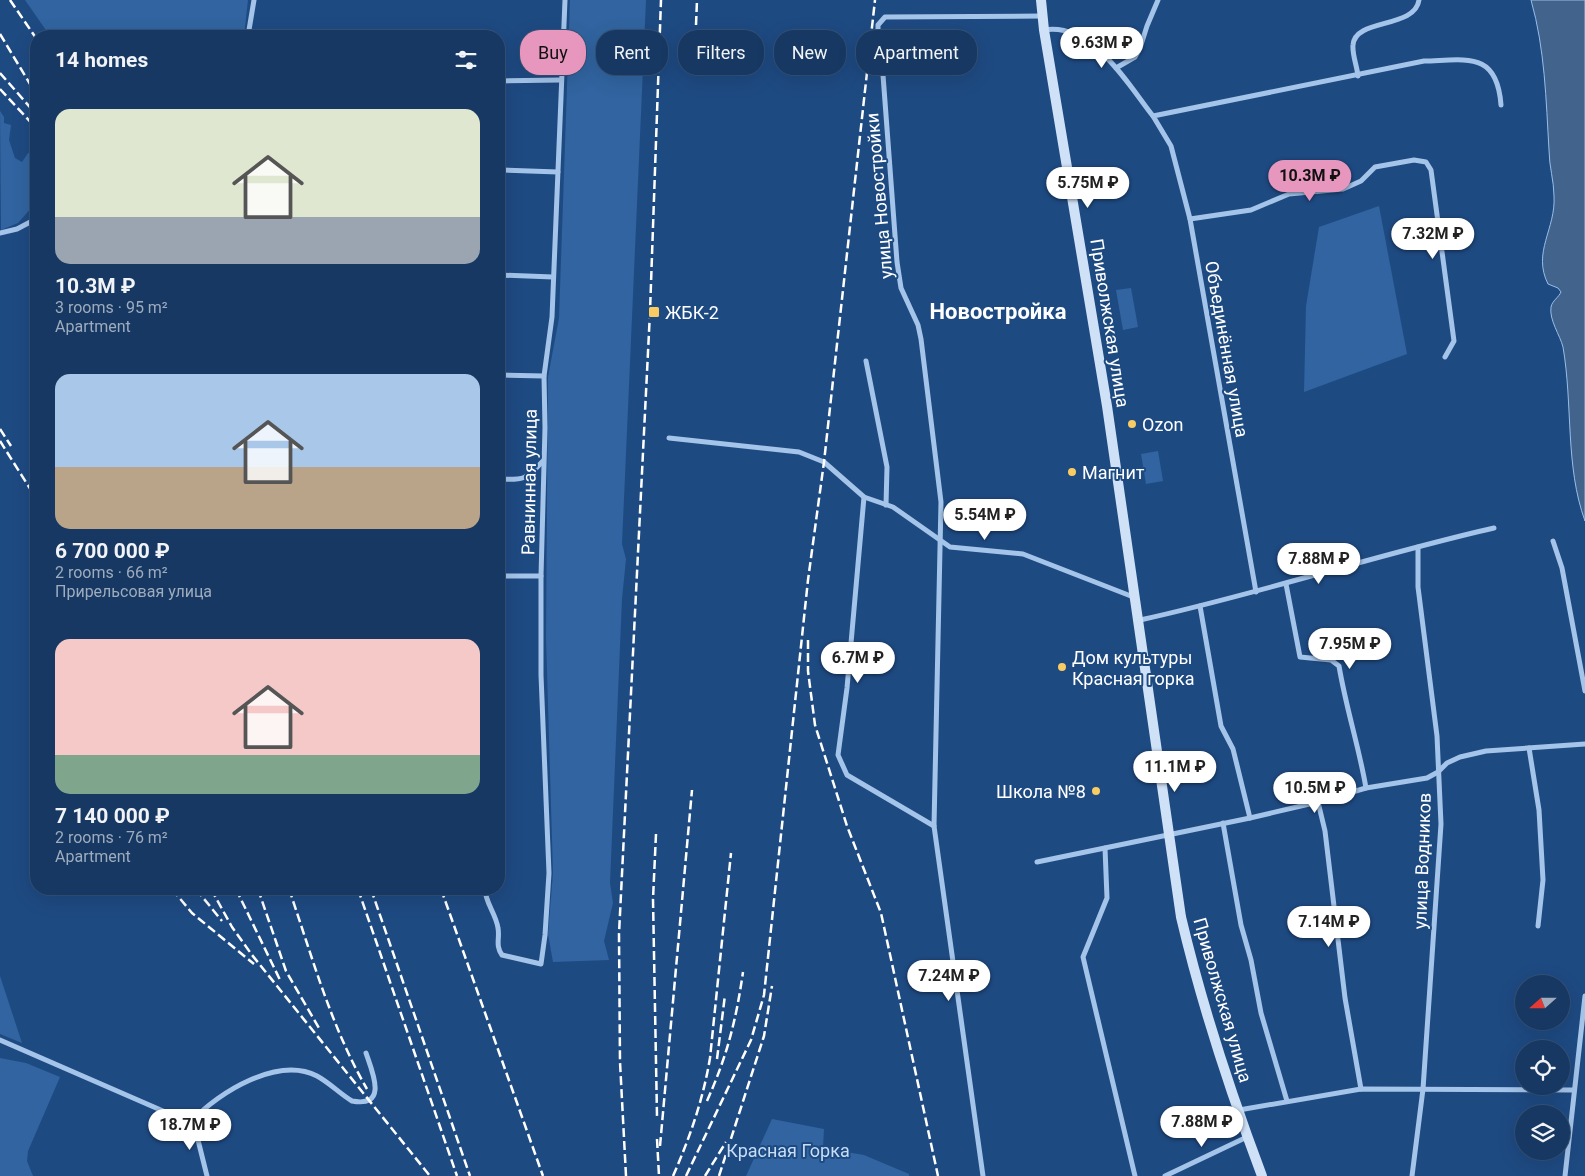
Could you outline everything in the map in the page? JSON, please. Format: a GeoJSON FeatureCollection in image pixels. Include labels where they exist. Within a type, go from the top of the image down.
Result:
{"type":"FeatureCollection","features":[{"type":"Feature","properties":{"kind":"main road","name":"Приволжская улица"},"geometry":{"type":"LineString","coordinates":[[1041,0],[1044,30],[1107,406],[1140,620],[1182,918],[1196,980],[1216,1047],[1262,1176]]}},
{"type":"Feature","properties":{"kind":"street"},"geometry":{"type":"LineString","coordinates":[[249,30],[254,0]]}},
{"type":"Feature","properties":{"kind":"street","name":"Равнинная улица"},"geometry":{"type":"LineString","coordinates":[[485,895],[498,929],[496,943],[502,955],[541,964],[549,873],[541,675],[541,576],[545,428],[544,376],[552,317],[560,80],[565,0]]}},
{"type":"Feature","properties":{"kind":"street"},"geometry":{"type":"LineString","coordinates":[[1116,68],[1135,56],[1140,48],[1146,26],[1158,0]]}},
{"type":"Feature","properties":{"kind":"street"},"geometry":{"type":"LineString","coordinates":[[1358,76],[1353,45],[1356,36],[1365,30],[1410,15],[1418,6],[1419,0]]}},
{"type":"Feature","properties":{"kind":"street","name":"улица Новостройки"},"geometry":{"type":"LineString","coordinates":[[982,1176],[934,826],[941,502],[921,339],[918,324],[900,288],[896,262],[883,75],[878,53],[878,25],[885,17],[1042,16]]}},
{"type":"Feature","properties":{"kind":"street","name":"Объединённая улица"},"geometry":{"type":"LineString","coordinates":[[1044,30],[1058,28],[1087,39],[1116,68],[1153,116],[1171,146],[1190,219],[1256,592]]}},
{"type":"Feature","properties":{"kind":"street"},"geometry":{"type":"LineString","coordinates":[[1153,116],[1358,76],[1424,61],[1466,60],[1480,63],[1491,69],[1496,77],[1501,105]]}},
{"type":"Feature","properties":{"kind":"street"},"geometry":{"type":"LineString","coordinates":[[505,81],[560,80]]}},
{"type":"Feature","properties":{"kind":"street"},"geometry":{"type":"LineString","coordinates":[[1190,219],[1251,210],[1289,194],[1343,189],[1361,181],[1375,168],[1414,160],[1426,162],[1431,170],[1454,341],[1445,358]]}},
{"type":"Feature","properties":{"kind":"street"},"geometry":{"type":"LineString","coordinates":[[505,170],[558,172]]}},
{"type":"Feature","properties":{"kind":"street"},"geometry":{"type":"LineString","coordinates":[[0,233],[17,229],[30,223]]}},
{"type":"Feature","properties":{"kind":"street"},"geometry":{"type":"LineString","coordinates":[[505,275],[554,277]]}},
{"type":"Feature","properties":{"kind":"street"},"geometry":{"type":"LineString","coordinates":[[866,361],[887,467],[886,504]]}},
{"type":"Feature","properties":{"kind":"street"},"geometry":{"type":"LineString","coordinates":[[505,375],[544,376]]}},
{"type":"Feature","properties":{"kind":"street"},"geometry":{"type":"LineString","coordinates":[[669,438],[799,452],[824,462],[864,497],[893,507],[950,547],[1023,554],[1136,598]]}},
{"type":"Feature","properties":{"kind":"street"},"geometry":{"type":"LineString","coordinates":[[505,479],[518,480],[528,477],[543,461]]}},
{"type":"Feature","properties":{"kind":"street"},"geometry":{"type":"LineString","coordinates":[[864,497],[847,688],[838,755],[847,775],[934,826]]}},
{"type":"Feature","properties":{"kind":"street"},"geometry":{"type":"LineString","coordinates":[[1140,620],[1256,592],[1494,528]]}},
{"type":"Feature","properties":{"kind":"street"},"geometry":{"type":"LineString","coordinates":[[1554,541],[1562,568],[1585,691]]}},
{"type":"Feature","properties":{"kind":"street","name":"улица Водников"},"geometry":{"type":"LineString","coordinates":[[1412,1176],[1423,1089],[1441,824],[1437,736],[1418,586],[1418,547]]}},
{"type":"Feature","properties":{"kind":"street"},"geometry":{"type":"LineString","coordinates":[[505,576],[541,576]]}},
{"type":"Feature","properties":{"kind":"street"},"geometry":{"type":"LineString","coordinates":[[1286,584],[1300,656],[1331,660],[1339,666],[1344,700],[1359,747],[1366,788]]}},
{"type":"Feature","properties":{"kind":"street"},"geometry":{"type":"LineString","coordinates":[[1200,606],[1221,726],[1233,749],[1250,818]]}},
{"type":"Feature","properties":{"kind":"street"},"geometry":{"type":"LineString","coordinates":[[1037,862],[1250,818],[1318,802],[1366,788],[1428,778],[1447,763],[1460,757],[1486,751],[1585,744]]}},
{"type":"Feature","properties":{"kind":"street"},"geometry":{"type":"LineString","coordinates":[[1529,748],[1540,827],[1543,880],[1538,926]]}},
{"type":"Feature","properties":{"kind":"street"},"geometry":{"type":"LineString","coordinates":[[1318,802],[1325,831],[1345,998],[1361,1089]]}},
{"type":"Feature","properties":{"kind":"street"},"geometry":{"type":"LineString","coordinates":[[1224,823],[1241,925],[1251,960],[1261,1013],[1287,1101]]}},
{"type":"Feature","properties":{"kind":"street"},"geometry":{"type":"LineString","coordinates":[[1105,848],[1107,898],[1083,957],[1136,1176]]}},
{"type":"Feature","properties":{"kind":"street"},"geometry":{"type":"LineString","coordinates":[[1565,1176],[1573,1090],[1585,996]]}},
{"type":"Feature","properties":{"kind":"street"},"geometry":{"type":"LineString","coordinates":[[0,1040],[186,1121],[192,1120],[217,1098],[253,1079],[288,1070],[302,1071],[318,1076],[352,1101],[359,1102],[369,1099],[376,1091],[376,1083],[366,1053]]}},
{"type":"Feature","properties":{"kind":"street"},"geometry":{"type":"LineString","coordinates":[[1239,1110],[1361,1089],[1573,1090]]}},
{"type":"Feature","properties":{"kind":"street"},"geometry":{"type":"LineString","coordinates":[[192,1120],[208,1176]]}},
{"type":"Feature","properties":{"kind":"street"},"geometry":{"type":"LineString","coordinates":[[1165,1176],[1247,1138]]}},
{"type":"Feature","properties":{"kind":"green space"},"geometry":{"type":"Polygon","coordinates":[[[25,0],[248,0],[245,30],[46,30],[25,0]]]}},
{"type":"Feature","properties":{"kind":"green space"},"geometry":{"type":"Polygon","coordinates":[[[570,0],[646,0],[645,30],[596,30],[596,75],[643,75],[622,544],[626,559],[622,599],[610,883],[613,903],[604,941],[609,960],[553,962],[548,934],[553,873],[546,637],[548,377],[559,318],[567,75],[586,75],[586,30],[569,30],[570,0]]]}},
{"type":"Feature","properties":{"kind":"green space"},"geometry":{"type":"Polygon","coordinates":[[[0,111],[4,117],[4,123],[11,125],[9,140],[15,158],[22,162],[28,153],[30,153],[30,209],[18,223],[1,230],[0,111]]]}},
{"type":"Feature","properties":{"kind":"green space"},"geometry":{"type":"Polygon","coordinates":[[[1379,206],[1407,354],[1304,392],[1306,306],[1319,227],[1379,206]]]}},
{"type":"Feature","properties":{"kind":"green space"},"geometry":{"type":"Polygon","coordinates":[[[1131,288],[1138,327],[1123,330],[1116,290],[1131,288]]]}},
{"type":"Feature","properties":{"kind":"green space"},"geometry":{"type":"Polygon","coordinates":[[[1158,451],[1163,481],[1146,484],[1141,454],[1158,451]]]}},
{"type":"Feature","properties":{"kind":"green space"},"geometry":{"type":"Polygon","coordinates":[[[0,976],[22,1043],[0,1034],[0,976]]]}},
{"type":"Feature","properties":{"kind":"green space"},"geometry":{"type":"Polygon","coordinates":[[[0,1058],[26,1063],[60,1077],[28,1151],[27,1161],[33,1176],[0,1176],[0,1058]]]}},
{"type":"Feature","properties":{"kind":"green space","name":"Красная Горка"},"geometry":{"type":"Polygon","coordinates":[[[772,1119],[824,1129],[823,1148],[864,1155],[909,1174],[909,1176],[746,1176],[772,1119]]]}},
{"type":"Feature","properties":{"kind":"shaded area"},"geometry":{"type":"Polygon","coordinates":[[[1531,0],[1585,0],[1585,521],[1579,500],[1572,457],[1563,347],[1551,312],[1552,305],[1561,292],[1558,288],[1548,284],[1542,261],[1554,208],[1554,190],[1549,156],[1542,56],[1531,0]]]}},
{"type":"Feature","properties":{"kind":"railway"},"geometry":{"type":"LineString","coordinates":[[10,0],[31,30]]}},
{"type":"Feature","properties":{"kind":"railway"},"geometry":{"type":"LineString","coordinates":[[626,1176],[620,1062],[619,934],[650,312],[661,0]]}},
{"type":"Feature","properties":{"kind":"railway"},"geometry":{"type":"LineString","coordinates":[[696,25],[697,0]]}},
{"type":"Feature","properties":{"kind":"railway"},"geometry":{"type":"LineString","coordinates":[[686,1176],[751,1040],[764,995],[808,580],[824,462],[875,0]]}},
{"type":"Feature","properties":{"kind":"railway"},"geometry":{"type":"LineString","coordinates":[[0,34],[30,84]]}},
{"type":"Feature","properties":{"kind":"railway"},"geometry":{"type":"LineString","coordinates":[[0,73],[30,107]]}},
{"type":"Feature","properties":{"kind":"railway"},"geometry":{"type":"LineString","coordinates":[[0,89],[30,122]]}},
{"type":"Feature","properties":{"kind":"railway"},"geometry":{"type":"LineString","coordinates":[[0,429],[11,446]]}},
{"type":"Feature","properties":{"kind":"railway"},"geometry":{"type":"LineString","coordinates":[[0,441],[30,488]]}},
{"type":"Feature","properties":{"kind":"railway"},"geometry":{"type":"LineString","coordinates":[[808,640],[808,671],[815,725],[847,826],[881,913],[938,1176]]}},
{"type":"Feature","properties":{"kind":"railway"},"geometry":{"type":"LineString","coordinates":[[660,1146],[692,790]]}},
{"type":"Feature","properties":{"kind":"railway"},"geometry":{"type":"LineString","coordinates":[[656,834],[653,899],[657,1116]]}},
{"type":"Feature","properties":{"kind":"railway"},"geometry":{"type":"LineString","coordinates":[[673,1176],[695,1118],[704,1089],[710,1058],[731,853]]}},
{"type":"Feature","properties":{"kind":"railway"},"geometry":{"type":"LineString","coordinates":[[177,895],[192,913],[254,964]]}},
{"type":"Feature","properties":{"kind":"railway"},"geometry":{"type":"LineString","coordinates":[[201,895],[222,921]]}},
{"type":"Feature","properties":{"kind":"railway"},"geometry":{"type":"LineString","coordinates":[[214,895],[232,927],[252,955],[430,1176]]}},
{"type":"Feature","properties":{"kind":"railway"},"geometry":{"type":"LineString","coordinates":[[239,895],[281,982]]}},
{"type":"Feature","properties":{"kind":"railway"},"geometry":{"type":"LineString","coordinates":[[260,895],[286,971],[319,1028]]}},
{"type":"Feature","properties":{"kind":"railway"},"geometry":{"type":"LineString","coordinates":[[291,895],[333,1016],[354,1065],[367,1089]]}},
{"type":"Feature","properties":{"kind":"railway"},"geometry":{"type":"LineString","coordinates":[[360,895],[457,1176]]}},
{"type":"Feature","properties":{"kind":"railway"},"geometry":{"type":"LineString","coordinates":[[373,895],[470,1176]]}},
{"type":"Feature","properties":{"kind":"railway"},"geometry":{"type":"LineString","coordinates":[[443,895],[543,1176]]}},
{"type":"Feature","properties":{"kind":"railway"},"geometry":{"type":"LineString","coordinates":[[707,1101],[730,1038],[743,972]]}},
{"type":"Feature","properties":{"kind":"railway"},"geometry":{"type":"LineString","coordinates":[[719,1176],[764,1036],[772,986]]}},
{"type":"Feature","properties":{"kind":"railway"},"geometry":{"type":"LineString","coordinates":[[717,1059],[725,995]]}},
{"type":"Feature","properties":{"kind":"railway"},"geometry":{"type":"LineString","coordinates":[[657,1139],[659,1176]]}},
{"type":"Feature","properties":{"kind":"railway"},"geometry":{"type":"LineString","coordinates":[[705,1176],[726,1142]]}},
{"type":"Feature","properties":{"kind":"place","name":"ЖБК-2"},"geometry":{"type":"Point","coordinates":[654,312]}},
{"type":"Feature","properties":{"kind":"place","name":"Ozon"},"geometry":{"type":"Point","coordinates":[1132,424]}},
{"type":"Feature","properties":{"kind":"place","name":"Магнит"},"geometry":{"type":"Point","coordinates":[1072,472]}},
{"type":"Feature","properties":{"kind":"place","name":"Дом культуры Красная горка"},"geometry":{"type":"Point","coordinates":[1062,667]}},
{"type":"Feature","properties":{"kind":"place","name":"Школа №8"},"geometry":{"type":"Point","coordinates":[1096,791]}},
{"type":"Feature","properties":{"kind":"district","name":"Новостройка"},"geometry":{"type":"Point","coordinates":[998,311]}}]}
